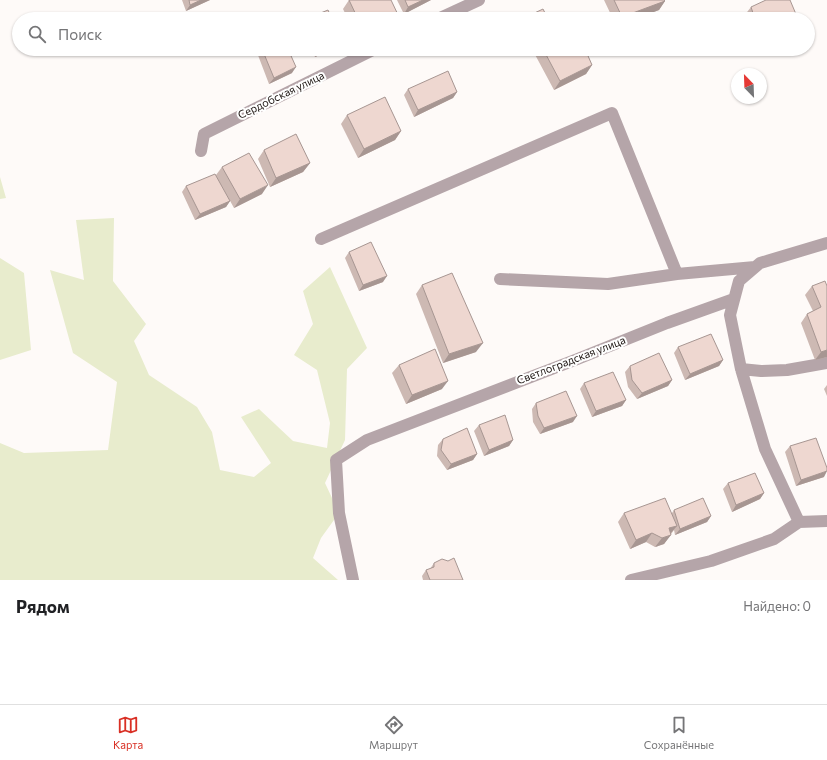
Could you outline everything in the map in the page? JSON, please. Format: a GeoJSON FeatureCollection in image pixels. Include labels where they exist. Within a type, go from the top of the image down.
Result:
{"type":"FeatureCollection","features":[{"type":"Feature","properties":{"kind":"street"},"geometry":{"type":"LineString","coordinates":[[453,12],[479,0]]}},
{"type":"Feature","properties":{"kind":"street","name":"Сердобская улица"},"geometry":{"type":"LineString","coordinates":[[200,151],[204,134],[361,56]]}},
{"type":"Feature","properties":{"kind":"street"},"geometry":{"type":"LineString","coordinates":[[321,239],[612,113],[677,274]]}},
{"type":"Feature","properties":{"kind":"street"},"geometry":{"type":"LineString","coordinates":[[799,522],[765,449],[741,369],[730,314],[739,281],[760,263],[827,243]]}},
{"type":"Feature","properties":{"kind":"street"},"geometry":{"type":"LineString","coordinates":[[500,279],[608,284],[677,274],[755,267]]}},
{"type":"Feature","properties":{"kind":"street","name":"Светлоградская улица"},"geometry":{"type":"LineString","coordinates":[[353,580],[339,512],[336,460],[367,440],[409,423],[667,323],[734,299]]}},
{"type":"Feature","properties":{"kind":"street"},"geometry":{"type":"LineString","coordinates":[[741,369],[787,370],[827,363]]}},
{"type":"Feature","properties":{"kind":"street"},"geometry":{"type":"LineString","coordinates":[[631,580],[711,561],[774,539],[799,522],[827,521]]}},
{"type":"Feature","properties":{"kind":"green space"},"geometry":{"type":"Polygon","coordinates":[[[0,177],[6,198],[0,199],[0,177]]]}},
{"type":"Feature","properties":{"kind":"green space"},"geometry":{"type":"Polygon","coordinates":[[[114,218],[113,281],[146,324],[134,341],[149,375],[197,407],[212,432],[220,470],[254,477],[271,463],[241,417],[259,409],[293,441],[327,448],[330,423],[317,370],[294,355],[313,324],[303,291],[330,267],[367,348],[347,369],[345,440],[325,483],[339,513],[321,538],[313,558],[338,580],[0,580],[0,443],[24,453],[108,450],[117,382],[73,353],[50,270],[84,280],[76,220],[114,218]]]}},
{"type":"Feature","properties":{"kind":"green space"},"geometry":{"type":"Polygon","coordinates":[[[0,258],[24,273],[31,350],[0,360],[0,258]]]}},
{"type":"Feature","properties":{"kind":"building"},"geometry":{"type":"Polygon","coordinates":[[[189,0],[201,0],[190,5],[189,0]]]}},
{"type":"Feature","properties":{"kind":"building"},"geometry":{"type":"Polygon","coordinates":[[[349,0],[391,0],[397,12],[355,12],[349,0]]]}},
{"type":"Feature","properties":{"kind":"building"},"geometry":{"type":"Polygon","coordinates":[[[405,0],[423,0],[408,7],[405,0]]]}},
{"type":"Feature","properties":{"kind":"building"},"geometry":{"type":"Polygon","coordinates":[[[614,0],[665,1],[635,12],[620,12],[614,0]]]}},
{"type":"Feature","properties":{"kind":"building"},"geometry":{"type":"Polygon","coordinates":[[[766,0],[790,0],[795,12],[753,12],[751,7],[766,0]]]}},
{"type":"Feature","properties":{"kind":"building"},"geometry":{"type":"Polygon","coordinates":[[[543,9],[544,12],[537,12],[543,9]]]}},
{"type":"Feature","properties":{"kind":"building"},"geometry":{"type":"Polygon","coordinates":[[[265,56],[291,56],[296,67],[274,78],[265,56]]]}},
{"type":"Feature","properties":{"kind":"building"},"geometry":{"type":"Polygon","coordinates":[[[547,56],[588,56],[592,65],[560,81],[547,56]]]}},
{"type":"Feature","properties":{"kind":"building"},"geometry":{"type":"Polygon","coordinates":[[[448,71],[457,92],[418,110],[408,89],[448,71]]]}},
{"type":"Feature","properties":{"kind":"building"},"geometry":{"type":"Polygon","coordinates":[[[385,97],[401,131],[364,149],[347,115],[385,97]]]}},
{"type":"Feature","properties":{"kind":"building"},"geometry":{"type":"Polygon","coordinates":[[[296,134],[310,163],[276,178],[264,150],[296,134]]]}},
{"type":"Feature","properties":{"kind":"building"},"geometry":{"type":"Polygon","coordinates":[[[249,153],[268,185],[240,199],[222,167],[249,153]]]}},
{"type":"Feature","properties":{"kind":"building"},"geometry":{"type":"Polygon","coordinates":[[[215,174],[230,201],[200,214],[186,186],[215,174]]]}},
{"type":"Feature","properties":{"kind":"building"},"geometry":{"type":"Polygon","coordinates":[[[371,242],[387,276],[363,285],[349,252],[371,242]]]}},
{"type":"Feature","properties":{"kind":"building"},"geometry":{"type":"Polygon","coordinates":[[[452,273],[483,343],[449,354],[422,285],[452,273]]]}},
{"type":"Feature","properties":{"kind":"building"},"geometry":{"type":"Polygon","coordinates":[[[825,281],[827,286],[827,350],[821,352],[807,314],[821,307],[812,286],[825,281]]]}},
{"type":"Feature","properties":{"kind":"building"},"geometry":{"type":"Polygon","coordinates":[[[711,334],[723,360],[690,374],[678,347],[711,334]]]}},
{"type":"Feature","properties":{"kind":"building"},"geometry":{"type":"Polygon","coordinates":[[[435,349],[448,381],[412,395],[399,365],[435,349]]]}},
{"type":"Feature","properties":{"kind":"building"},"geometry":{"type":"Polygon","coordinates":[[[659,353],[672,380],[642,393],[632,380],[630,366],[659,353]]]}},
{"type":"Feature","properties":{"kind":"building"},"geometry":{"type":"Polygon","coordinates":[[[613,372],[626,400],[596,411],[584,383],[613,372]]]}},
{"type":"Feature","properties":{"kind":"building"},"geometry":{"type":"Polygon","coordinates":[[[566,391],[577,416],[544,428],[538,416],[536,403],[566,391]]]}},
{"type":"Feature","properties":{"kind":"building"},"geometry":{"type":"Polygon","coordinates":[[[505,415],[513,440],[489,450],[479,425],[505,415]]]}},
{"type":"Feature","properties":{"kind":"building"},"geometry":{"type":"Polygon","coordinates":[[[467,428],[477,454],[451,464],[441,450],[443,439],[467,428]]]}},
{"type":"Feature","properties":{"kind":"building"},"geometry":{"type":"Polygon","coordinates":[[[816,438],[827,471],[801,480],[790,446],[816,438]]]}},
{"type":"Feature","properties":{"kind":"building"},"geometry":{"type":"Polygon","coordinates":[[[755,473],[764,493],[736,505],[728,483],[755,473]]]}},
{"type":"Feature","properties":{"kind":"building"},"geometry":{"type":"Polygon","coordinates":[[[665,498],[677,526],[669,528],[671,535],[662,538],[652,533],[636,540],[624,513],[665,498]]]}},
{"type":"Feature","properties":{"kind":"building"},"geometry":{"type":"Polygon","coordinates":[[[703,498],[711,516],[680,529],[674,510],[703,498]]]}},
{"type":"Feature","properties":{"kind":"building"},"geometry":{"type":"Polygon","coordinates":[[[454,558],[463,580],[430,580],[426,570],[434,567],[434,563],[442,559],[448,561],[454,558]]]}}]}
